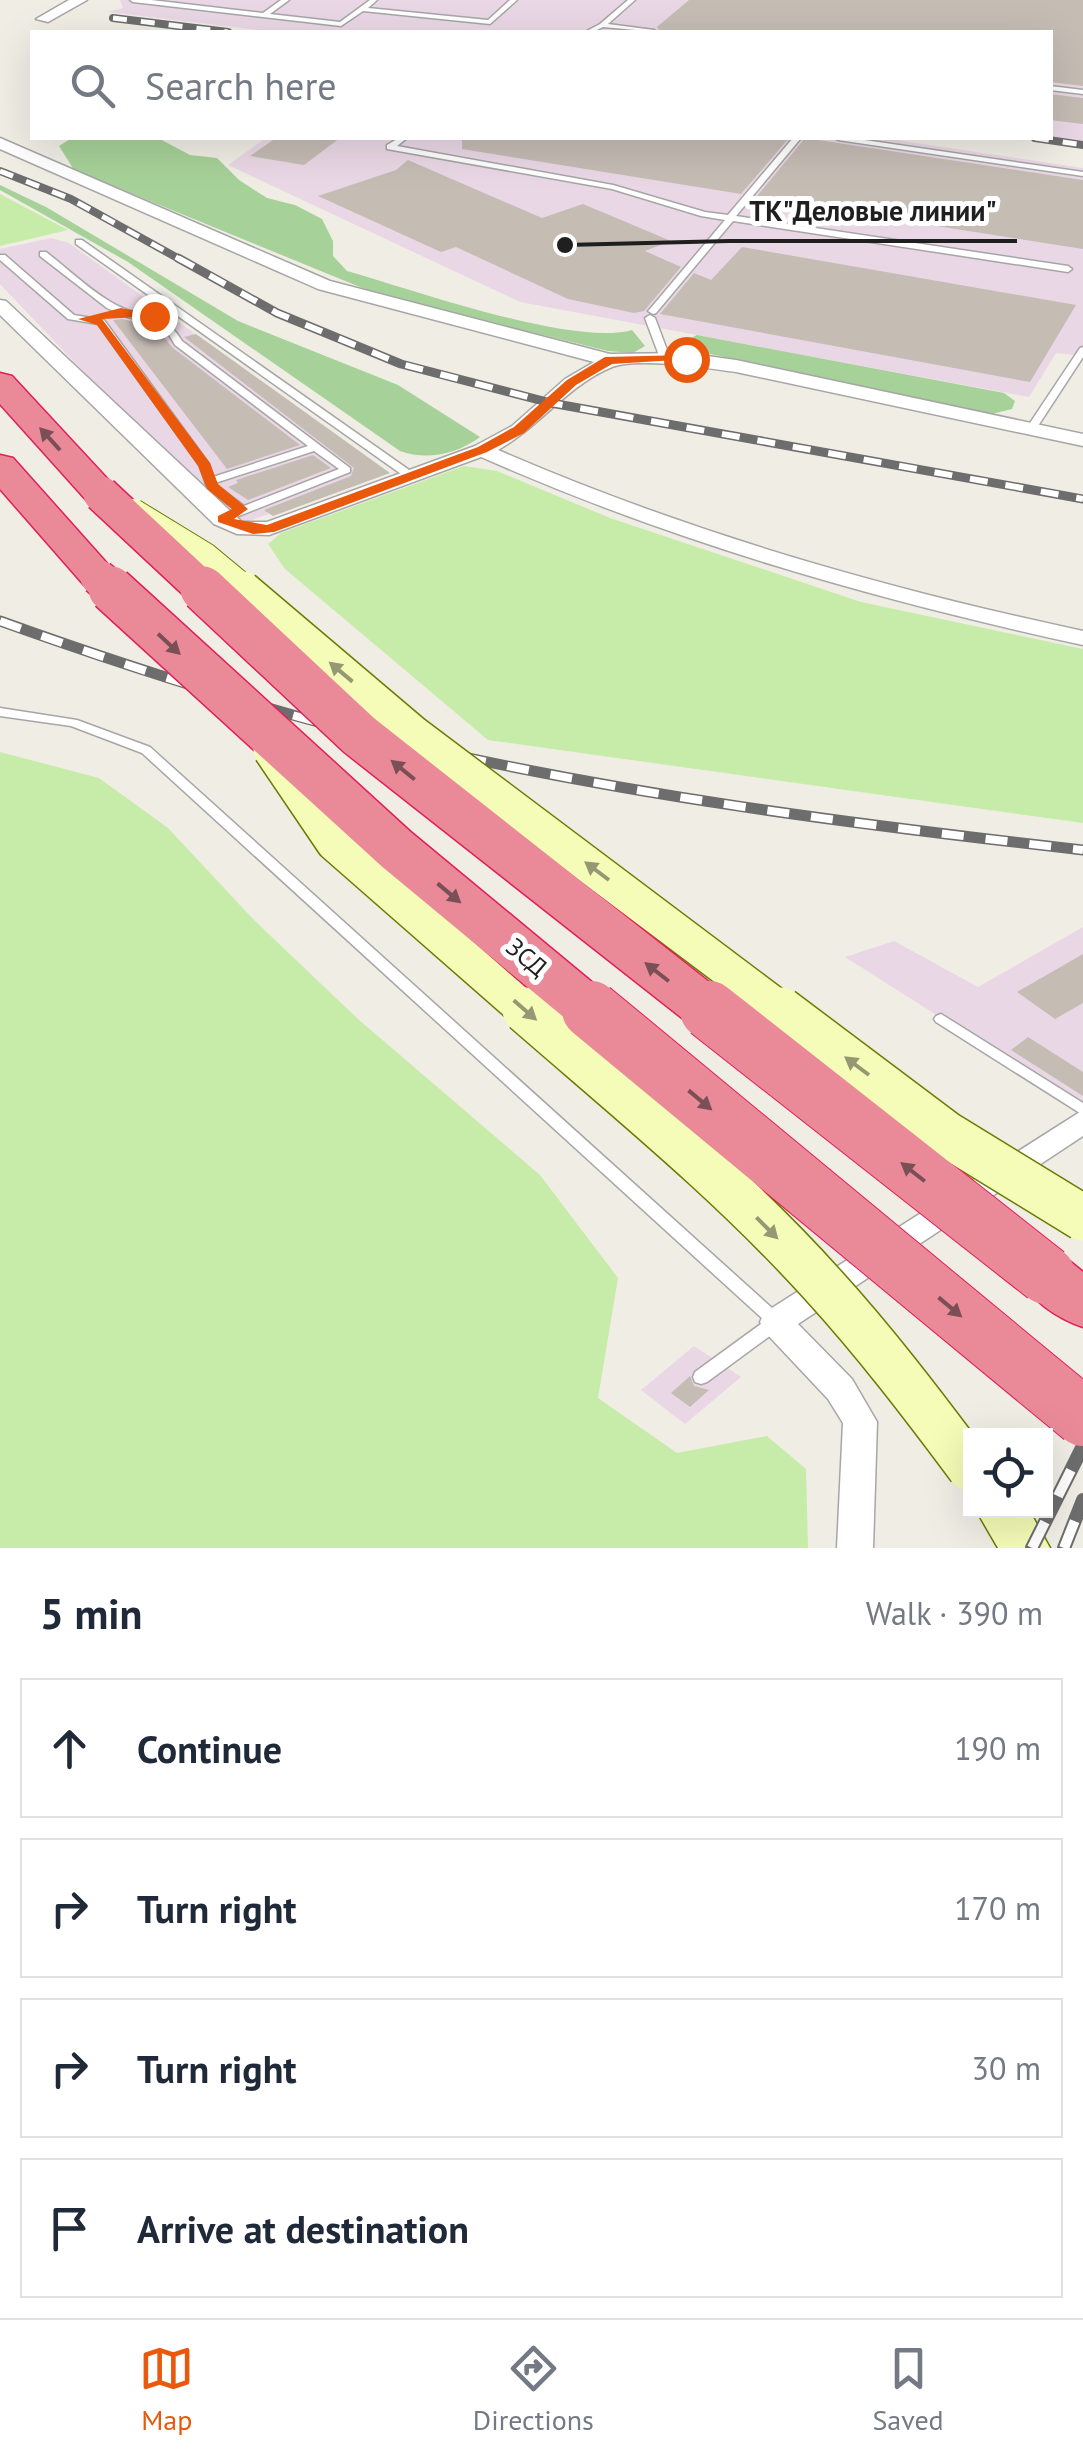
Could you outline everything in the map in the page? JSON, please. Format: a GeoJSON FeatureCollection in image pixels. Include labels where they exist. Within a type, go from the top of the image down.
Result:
{"type":"FeatureCollection","features":[{"type":"Feature","properties":{"kind":"highway"},"geometry":{"type":"LineString","coordinates":[[0,383],[100,494],[360,735],[1083,1304]]}},
{"type":"Feature","properties":{"kind":"highway","name":"ЗСД"},"geometry":{"type":"LineString","coordinates":[[0,466],[98,577],[396,850],[1083,1417]]}},
{"type":"Feature","properties":{"kind":"main road"},"geometry":{"type":"LineString","coordinates":[[100,494],[205,556],[414,734],[946,1134],[1083,1218]]}},
{"type":"Feature","properties":{"kind":"main road"},"geometry":{"type":"LineString","coordinates":[[245,712],[334,843],[700,1162],[764,1224],[894,1367],[963,1459]]}},
{"type":"Feature","properties":{"kind":"main road"},"geometry":{"type":"LineString","coordinates":[[1006,1518],[1024,1548]]}},
{"type":"Feature","properties":{"kind":"street"},"geometry":{"type":"LineString","coordinates":[[43,20],[80,0]]}},
{"type":"Feature","properties":{"kind":"street"},"geometry":{"type":"LineString","coordinates":[[0,144],[324,285],[610,360],[665,358],[736,366],[1083,440]]}},
{"type":"Feature","properties":{"kind":"street"},"geometry":{"type":"LineString","coordinates":[[0,305],[232,514],[237,528],[269,529],[408,474],[482,450],[519,430],[572,382],[610,360]]}},
{"type":"Feature","properties":{"kind":"street"},"geometry":{"type":"LineString","coordinates":[[482,450],[674,530],[788,566],[896,596],[1083,638]]}},
{"type":"Feature","properties":{"kind":"street"},"geometry":{"type":"LineString","coordinates":[[855,1548],[860,1422],[840,1389],[776,1322],[1083,1121]]}},
{"type":"Feature","properties":{"kind":"lane"},"geometry":{"type":"LineString","coordinates":[[133,0],[341,24],[374,0]]}},
{"type":"Feature","properties":{"kind":"lane"},"geometry":{"type":"LineString","coordinates":[[264,15],[286,0]]}},
{"type":"Feature","properties":{"kind":"lane"},"geometry":{"type":"LineString","coordinates":[[361,9],[490,22],[514,0]]}},
{"type":"Feature","properties":{"kind":"lane"},"geometry":{"type":"LineString","coordinates":[[592,30],[632,0]]}},
{"type":"Feature","properties":{"kind":"lane"},"geometry":{"type":"LineString","coordinates":[[602,25],[639,30]]}},
{"type":"Feature","properties":{"kind":"lane"},"geometry":{"type":"LineString","coordinates":[[1053,88],[1083,92]]}},
{"type":"Feature","properties":{"kind":"lane"},"geometry":{"type":"LineString","coordinates":[[399,140],[390,147],[613,187],[729,218],[1068,269]]}},
{"type":"Feature","properties":{"kind":"lane"},"geometry":{"type":"LineString","coordinates":[[665,358],[652,314],[796,140]]}},
{"type":"Feature","properties":{"kind":"lane"},"geometry":{"type":"LineString","coordinates":[[852,140],[1083,174]]}},
{"type":"Feature","properties":{"kind":"lane"},"geometry":{"type":"LineString","coordinates":[[79,242],[408,474]]}},
{"type":"Feature","properties":{"kind":"lane"},"geometry":{"type":"LineString","coordinates":[[44,254],[121,312]]}},
{"type":"Feature","properties":{"kind":"lane"},"geometry":{"type":"LineString","coordinates":[[2,257],[72,317],[101,322],[205,466],[210,482],[232,514],[346,470],[178,343],[169,326],[154,316],[121,312],[84,319]]}},
{"type":"Feature","properties":{"kind":"lane"},"geometry":{"type":"LineString","coordinates":[[1030,430],[1083,350]]}},
{"type":"Feature","properties":{"kind":"lane"},"geometry":{"type":"LineString","coordinates":[[210,482],[316,447]]}},
{"type":"Feature","properties":{"kind":"lane"},"geometry":{"type":"LineString","coordinates":[[0,712],[73,723],[146,750],[776,1322],[702,1376]]}},
{"type":"Feature","properties":{"kind":"lane"},"geometry":{"type":"LineString","coordinates":[[941,1019],[1083,1110]]}},
{"type":"Feature","properties":{"kind":"shaded area"},"geometry":{"type":"Polygon","coordinates":[[[120,0],[1083,0],[1083,142],[1053,137],[1053,30],[257,30],[108,12],[123,8],[120,0]]]}},
{"type":"Feature","properties":{"kind":"shaded area"},"geometry":{"type":"Polygon","coordinates":[[[263,140],[896,140],[1083,168],[1083,356],[1056,353],[1029,397],[520,302],[228,165],[263,140]]]}},
{"type":"Feature","properties":{"kind":"shaded area"},"geometry":{"type":"Polygon","coordinates":[[[51,238],[69,243],[387,472],[238,525],[137,428],[0,284],[0,249],[51,238]]]}},
{"type":"Feature","properties":{"kind":"shaded area"},"geometry":{"type":"Polygon","coordinates":[[[1083,927],[1083,1108],[845,957],[894,941],[978,987],[1083,927]]]}},
{"type":"Feature","properties":{"kind":"shaded area"},"geometry":{"type":"Polygon","coordinates":[[[694,1346],[741,1377],[685,1424],[641,1390],[694,1346]]]}},
{"type":"Feature","properties":{"kind":"green space"},"geometry":{"type":"Polygon","coordinates":[[[69,140],[162,140],[190,155],[217,158],[239,180],[267,198],[295,205],[322,219],[333,241],[333,256],[347,271],[533,324],[605,333],[632,330],[645,346],[633,353],[608,351],[377,294],[74,170],[59,146],[69,140]]]}},
{"type":"Feature","properties":{"kind":"green space"},"geometry":{"type":"Polygon","coordinates":[[[0,185],[46,207],[238,321],[398,385],[480,437],[442,454],[400,451],[128,262],[0,190],[0,185]]]}},
{"type":"Feature","properties":{"kind":"green space"},"geometry":{"type":"Polygon","coordinates":[[[0,194],[68,230],[0,246],[0,194]]]}},
{"type":"Feature","properties":{"kind":"green space"},"geometry":{"type":"Polygon","coordinates":[[[697,335],[1004,393],[1015,401],[1012,409],[992,414],[696,351],[687,340],[697,335]]]}},
{"type":"Feature","properties":{"kind":"green space"},"geometry":{"type":"Polygon","coordinates":[[[464,466],[497,471],[610,518],[861,602],[1083,649],[1083,823],[488,740],[285,569],[268,544],[281,533],[464,466]]]}},
{"type":"Feature","properties":{"kind":"green space"},"geometry":{"type":"Polygon","coordinates":[[[0,752],[99,778],[168,828],[253,919],[358,1019],[540,1175],[618,1278],[598,1398],[677,1453],[767,1436],[806,1469],[808,1548],[0,1548],[0,752]]]}},
{"type":"Feature","properties":{"kind":"building"},"geometry":{"type":"Polygon","coordinates":[[[689,0],[1083,0],[1083,86],[1053,82],[1053,30],[657,27],[689,0]]]}},
{"type":"Feature","properties":{"kind":"building"},"geometry":{"type":"Polygon","coordinates":[[[1053,94],[1083,98],[1083,124],[1053,120],[1053,94]]]}},
{"type":"Feature","properties":{"kind":"building"},"geometry":{"type":"Polygon","coordinates":[[[273,140],[337,140],[304,165],[250,156],[273,140]]]}},
{"type":"Feature","properties":{"kind":"building"},"geometry":{"type":"Polygon","coordinates":[[[462,140],[787,140],[741,194],[462,149],[462,140]]]}},
{"type":"Feature","properties":{"kind":"building"},"geometry":{"type":"Polygon","coordinates":[[[803,140],[1083,180],[1083,249],[783,202],[788,196],[757,196],[803,140]]]}},
{"type":"Feature","properties":{"kind":"building"},"geometry":{"type":"Polygon","coordinates":[[[408,160],[542,218],[583,204],[671,241],[645,251],[681,267],[644,311],[634,313],[568,299],[456,247],[441,252],[318,196],[396,170],[408,160]]]}},
{"type":"Feature","properties":{"kind":"building"},"geometry":{"type":"Polygon","coordinates":[[[742,247],[1076,305],[1030,382],[660,314],[694,273],[711,280],[742,247]]]}},
{"type":"Feature","properties":{"kind":"building"},"geometry":{"type":"Polygon","coordinates":[[[113,320],[154,326],[173,348],[300,445],[227,469],[113,320]]]}},
{"type":"Feature","properties":{"kind":"building"},"geometry":{"type":"Polygon","coordinates":[[[196,334],[390,473],[273,516],[264,510],[351,476],[354,468],[184,337],[196,334]]]}},
{"type":"Feature","properties":{"kind":"building"},"geometry":{"type":"Polygon","coordinates":[[[313,455],[331,468],[248,500],[228,487],[238,483],[236,480],[313,455]]]}},
{"type":"Feature","properties":{"kind":"building"},"geometry":{"type":"Polygon","coordinates":[[[1083,954],[1083,1003],[1055,1019],[1017,992],[1083,954]]]}},
{"type":"Feature","properties":{"kind":"building"},"geometry":{"type":"Polygon","coordinates":[[[1028,1037],[1083,1072],[1083,1096],[1011,1050],[1028,1037]]]}},
{"type":"Feature","properties":{"kind":"building"},"geometry":{"type":"Polygon","coordinates":[[[690,1376],[694,1386],[709,1390],[690,1407],[671,1393],[690,1376]]]}},
{"type":"Feature","properties":{"kind":"railway"},"geometry":{"type":"LineString","coordinates":[[113,18],[212,30]]}},
{"type":"Feature","properties":{"kind":"railway"},"geometry":{"type":"LineString","coordinates":[[1049,140],[1083,145]]}},
{"type":"Feature","properties":{"kind":"railway"},"geometry":{"type":"LineString","coordinates":[[0,171],[71,199],[183,261]]}},
{"type":"Feature","properties":{"kind":"railway"},"geometry":{"type":"LineString","coordinates":[[178,258],[277,313],[401,364],[551,403],[1083,499]]}},
{"type":"Feature","properties":{"kind":"railway"},"geometry":{"type":"LineString","coordinates":[[0,621],[247,702],[482,761],[738,806],[1083,850]]}},
{"type":"Feature","properties":{"kind":"railway"},"geometry":{"type":"LineString","coordinates":[[1032,1548],[1083,1446]]}},
{"type":"Feature","properties":{"kind":"railway"},"geometry":{"type":"LineString","coordinates":[[1064,1548],[1083,1500]]}},
{"type":"Feature","properties":{"kind":"place","name":"ТК\"Деловые линии\""},"geometry":{"type":"Point","coordinates":[565,245]}},
{"type":"Feature","properties":{"kind":"route"},"geometry":{"type":"LineString","coordinates":[[154,316],[121,312],[84,319],[101,322],[205,466],[212,486],[241,509],[222,519],[237,528],[253,530],[269,529],[408,474],[482,450],[519,430],[572,382],[610,360],[686,359]]}}]}
